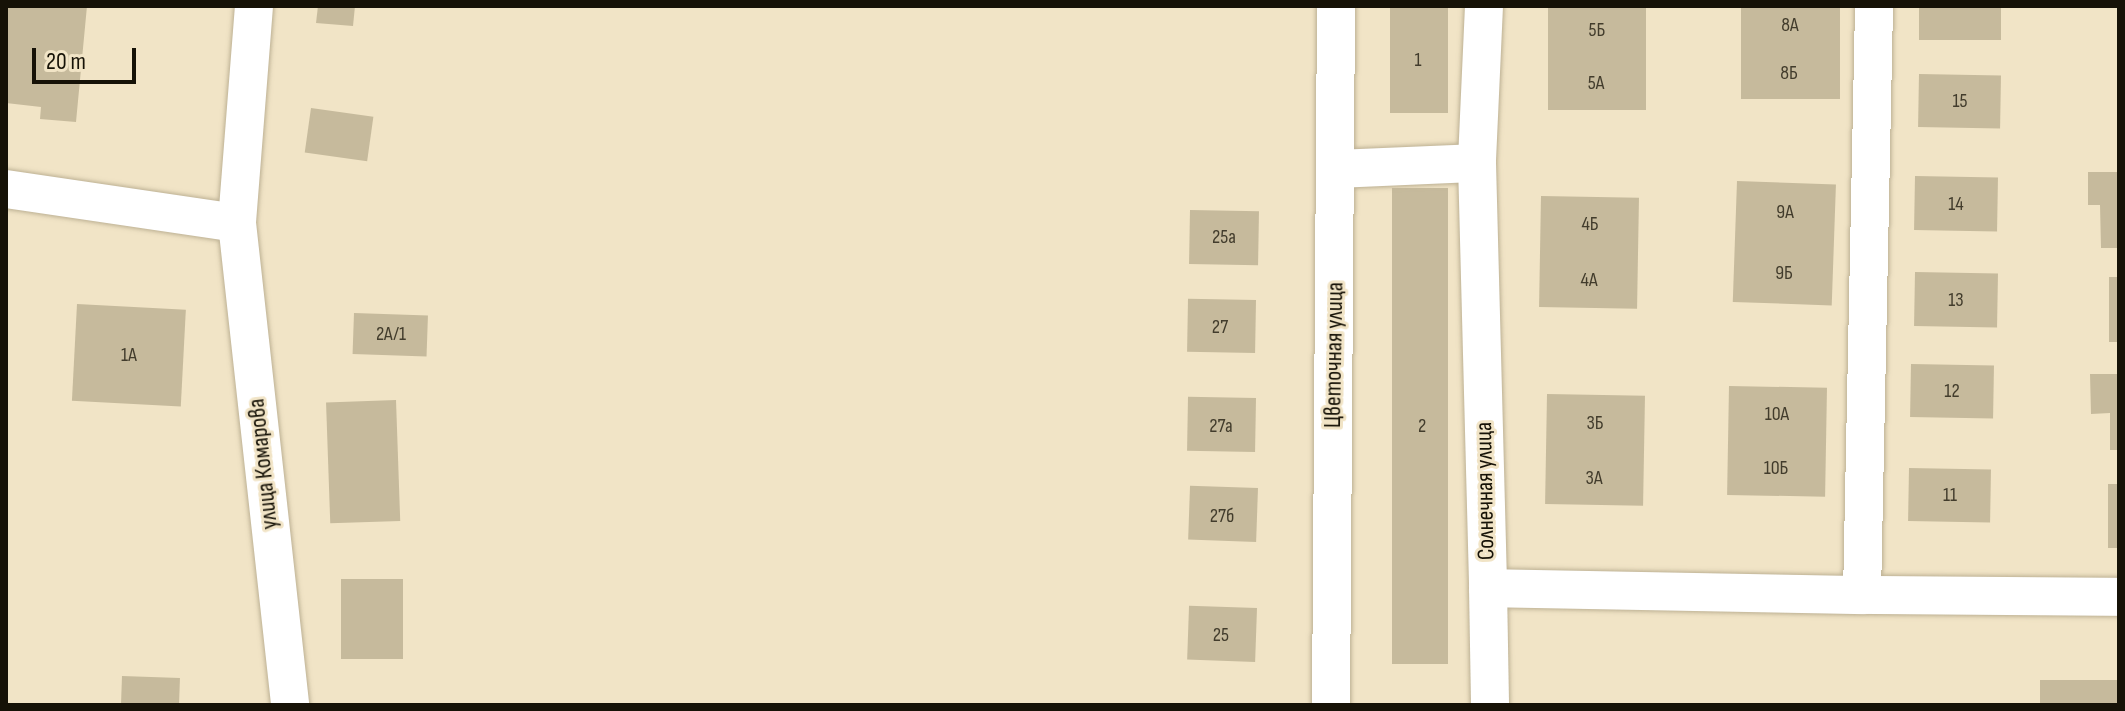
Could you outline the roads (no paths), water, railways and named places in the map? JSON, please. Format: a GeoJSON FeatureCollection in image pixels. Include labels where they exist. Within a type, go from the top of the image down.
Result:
{"type":"FeatureCollection","features":[{"type":"Feature","properties":{"kind":"street","name":"улица Комарова"},"geometry":{"type":"LineString","coordinates":[[254,6],[237,223],[290,705]]}},
{"type":"Feature","properties":{"kind":"street","name":"Цветочная улица"},"geometry":{"type":"LineString","coordinates":[[1331,705],[1338,169],[1336,6]]}},
{"type":"Feature","properties":{"kind":"street","name":"Солнечная улица"},"geometry":{"type":"LineString","coordinates":[[1484,6],[1477,163],[1488,588],[2119,597]]}},
{"type":"Feature","properties":{"kind":"street"},"geometry":{"type":"LineString","coordinates":[[1862,595],[1874,6]]}},
{"type":"Feature","properties":{"kind":"street"},"geometry":{"type":"LineString","coordinates":[[1338,169],[1477,163]]}},
{"type":"Feature","properties":{"kind":"street"},"geometry":{"type":"LineString","coordinates":[[6,189],[237,223]]}},
{"type":"Feature","properties":{"kind":"street"},"geometry":{"type":"LineString","coordinates":[[1488,588],[1490,705]]}}]}
